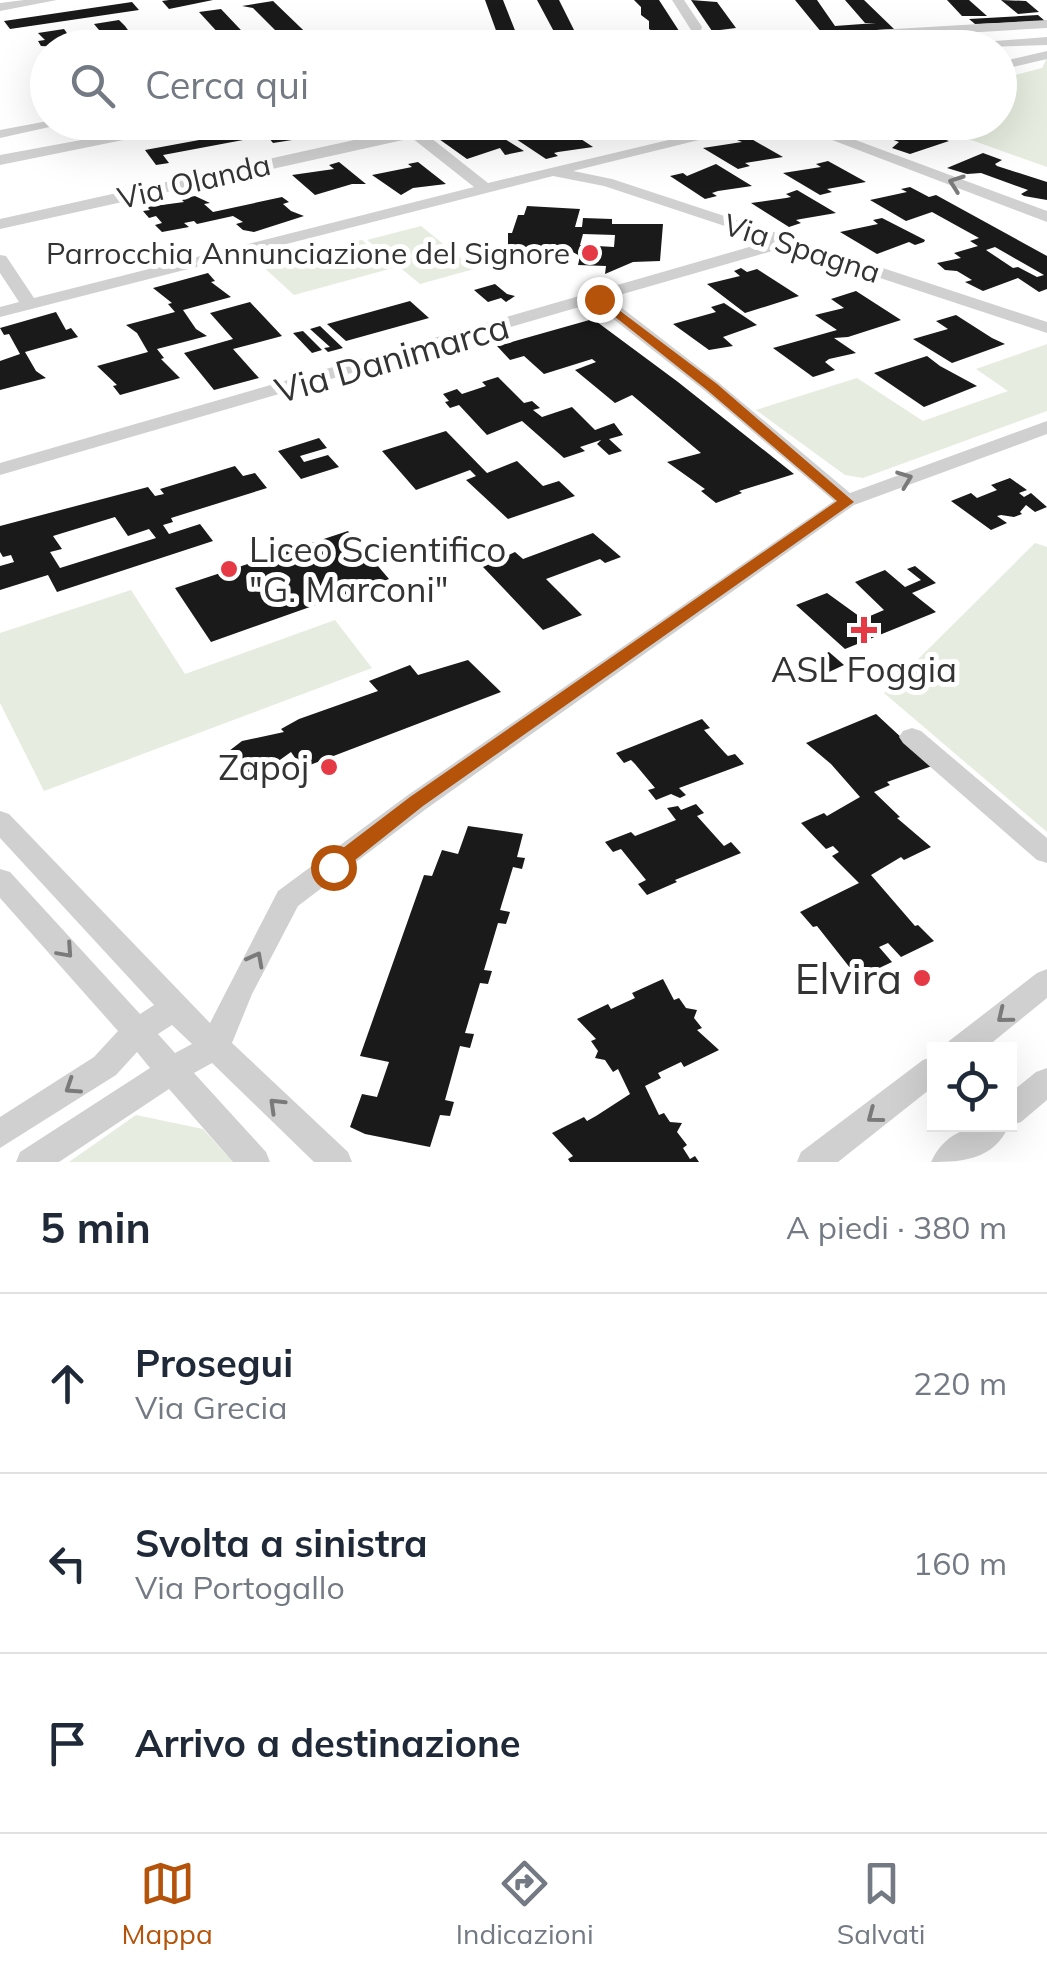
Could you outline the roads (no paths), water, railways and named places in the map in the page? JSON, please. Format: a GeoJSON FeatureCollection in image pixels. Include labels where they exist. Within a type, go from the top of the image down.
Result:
{"type":"FeatureCollection","features":[{"type":"Feature","properties":{"kind":"street"},"geometry":{"type":"LineString","coordinates":[[0,8],[51,0]]}},
{"type":"Feature","properties":{"kind":"street"},"geometry":{"type":"LineString","coordinates":[[678,0],[696,28]]}},
{"type":"Feature","properties":{"kind":"street"},"geometry":{"type":"LineString","coordinates":[[945,30],[1047,24]]}},
{"type":"Feature","properties":{"kind":"street"},"geometry":{"type":"LineString","coordinates":[[1017,36],[1047,34]]}},
{"type":"Feature","properties":{"kind":"street"},"geometry":{"type":"LineString","coordinates":[[1017,44],[1047,42]]}},
{"type":"Feature","properties":{"kind":"street"},"geometry":{"type":"LineString","coordinates":[[1017,62],[1047,55]]}},
{"type":"Feature","properties":{"kind":"street"},"geometry":{"type":"LineString","coordinates":[[0,134],[30,128]]}},
{"type":"Feature","properties":{"kind":"street"},"geometry":{"type":"LineString","coordinates":[[0,160],[13,150],[60,140]]}},
{"type":"Feature","properties":{"kind":"street"},"geometry":{"type":"LineString","coordinates":[[13,150],[82,140]]}},
{"type":"Feature","properties":{"kind":"street","name":"Via Olanda"},"geometry":{"type":"LineString","coordinates":[[0,224],[383,140]]}},
{"type":"Feature","properties":{"kind":"street"},"geometry":{"type":"LineString","coordinates":[[424,140],[487,190]]}},
{"type":"Feature","properties":{"kind":"street"},"geometry":{"type":"LineString","coordinates":[[0,312],[691,140]]}},
{"type":"Feature","properties":{"kind":"street"},"geometry":{"type":"LineString","coordinates":[[841,140],[1047,216]]}},
{"type":"Feature","properties":{"kind":"street","name":"Via Spagna"},"geometry":{"type":"LineString","coordinates":[[556,173],[607,182],[1047,328]]}},
{"type":"Feature","properties":{"kind":"street","name":"Via Danimarca"},"geometry":{"type":"LineString","coordinates":[[0,469],[782,243]]}},
{"type":"Feature","properties":{"kind":"street"},"geometry":{"type":"LineString","coordinates":[[0,260],[30,305]]}},
{"type":"Feature","properties":{"kind":"street"},"geometry":{"type":"LineString","coordinates":[[599,299],[712,387],[846,502]]}},
{"type":"Feature","properties":{"kind":"street"},"geometry":{"type":"LineString","coordinates":[[32,1162],[172,1070],[216,1047],[238,993],[288,898],[417,802],[846,502],[1047,428]]}},
{"type":"Feature","properties":{"kind":"street"},"geometry":{"type":"LineString","coordinates":[[912,737],[1047,853]]}},
{"type":"Feature","properties":{"kind":"street"},"geometry":{"type":"LineString","coordinates":[[0,820],[175,1008],[336,1162]]}},
{"type":"Feature","properties":{"kind":"street"},"geometry":{"type":"LineString","coordinates":[[0,879],[254,1162]]}},
{"type":"Feature","properties":{"kind":"street"},"geometry":{"type":"LineString","coordinates":[[970,1042],[1047,981]]}},
{"type":"Feature","properties":{"kind":"street"},"geometry":{"type":"LineString","coordinates":[[0,1134],[105,1066],[137,1031],[175,1008]]}},
{"type":"Feature","properties":{"kind":"street"},"geometry":{"type":"LineString","coordinates":[[812,1162],[927,1074]]}},
{"type":"Feature","properties":{"kind":"street"},"geometry":{"type":"LineString","coordinates":[[1017,1106],[1047,1082]]}},
{"type":"Feature","properties":{"kind":"street"},"geometry":{"type":"LineString","coordinates":[[947,1162],[984,1132]]}},
{"type":"Feature","properties":{"kind":"place","name":"Parrocchia Annunciazione del Signore"},"geometry":{"type":"Point","coordinates":[590,253]}},
{"type":"Feature","properties":{"kind":"place","name":"Liceo Scientifico \"G. Marconi\""},"geometry":{"type":"Point","coordinates":[229,569]}},
{"type":"Feature","properties":{"kind":"place","name":"ASL Foggia"},"geometry":{"type":"Point","coordinates":[864,630]}},
{"type":"Feature","properties":{"kind":"place","name":"Zapoj"},"geometry":{"type":"Point","coordinates":[329,767]}},
{"type":"Feature","properties":{"kind":"place","name":"Elvira"},"geometry":{"type":"Point","coordinates":[922,978]}}]}
